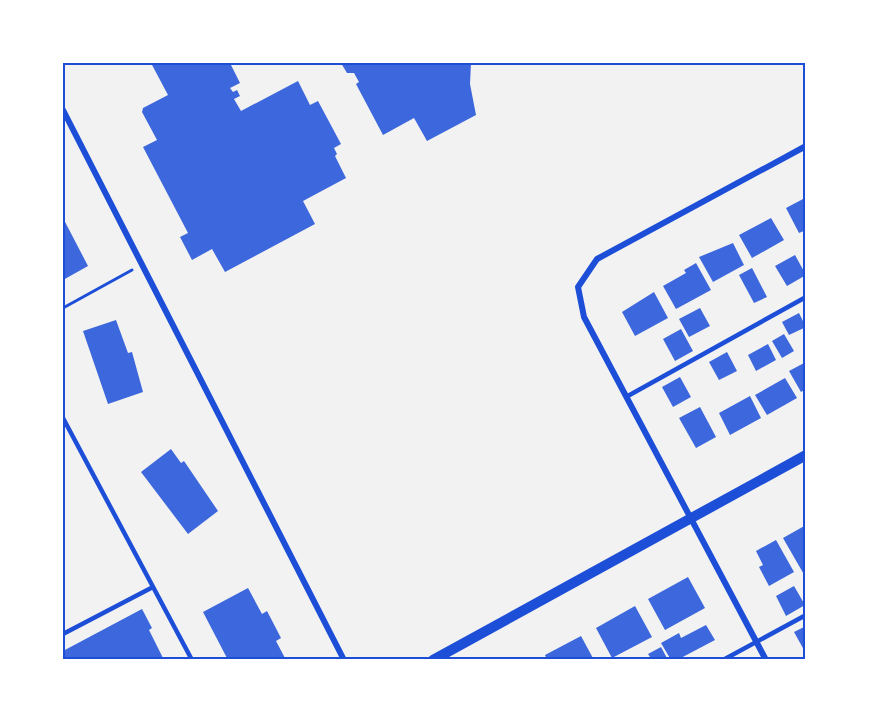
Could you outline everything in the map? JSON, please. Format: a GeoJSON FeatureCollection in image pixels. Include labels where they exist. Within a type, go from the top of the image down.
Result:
{"type":"FeatureCollection","features":[{"type":"Feature","properties":{"kind":"street"},"geometry":{"type":"LineString","coordinates":[[63,110],[344,660]]}},
{"type":"Feature","properties":{"kind":"street"},"geometry":{"type":"LineString","coordinates":[[766,660],[584,317],[578,287],[597,259],[806,146]]}},
{"type":"Feature","properties":{"kind":"street"},"geometry":{"type":"LineString","coordinates":[[433,660],[806,455]]}},
{"type":"Feature","properties":{"kind":"lane"},"geometry":{"type":"LineString","coordinates":[[626,397],[806,297]]}},
{"type":"Feature","properties":{"kind":"lane"},"geometry":{"type":"LineString","coordinates":[[63,418],[192,660]]}},
{"type":"Feature","properties":{"kind":"lane"},"geometry":{"type":"LineString","coordinates":[[63,634],[153,587]]}},
{"type":"Feature","properties":{"kind":"lane"},"geometry":{"type":"LineString","coordinates":[[723,660],[806,615]]}},
{"type":"Feature","properties":{"kind":"path"},"geometry":{"type":"LineString","coordinates":[[63,308],[142,264]]}},
{"type":"Feature","properties":{"kind":"building"},"geometry":{"type":"Polygon","coordinates":[[[151,63],[230,63],[240,83],[230,88],[233,92],[237,90],[240,96],[234,99],[241,111],[298,81],[310,105],[318,101],[341,144],[334,148],[337,154],[335,156],[346,178],[303,201],[315,224],[225,272],[212,249],[192,260],[180,237],[188,233],[143,147],[157,140],[142,112],[143,108],[168,95],[151,63]]]}},
{"type":"Feature","properties":{"kind":"building"},"geometry":{"type":"Polygon","coordinates":[[[341,63],[471,63],[470,84],[476,115],[427,141],[414,118],[383,135],[356,84],[359,82],[354,73],[347,73],[341,63]]]}},
{"type":"Feature","properties":{"kind":"building"},"geometry":{"type":"Polygon","coordinates":[[[806,199],[806,230],[799,233],[786,208],[806,199]]]}},
{"type":"Feature","properties":{"kind":"building"},"geometry":{"type":"Polygon","coordinates":[[[63,218],[88,266],[63,280],[63,218]]]}},
{"type":"Feature","properties":{"kind":"building"},"geometry":{"type":"Polygon","coordinates":[[[771,218],[784,240],[752,258],[739,235],[771,218]]]}},
{"type":"Feature","properties":{"kind":"building"},"geometry":{"type":"Polygon","coordinates":[[[733,243],[744,265],[713,282],[699,257],[733,243]]]}},
{"type":"Feature","properties":{"kind":"building"},"geometry":{"type":"Polygon","coordinates":[[[795,255],[806,275],[787,286],[775,266],[795,255]]]}},
{"type":"Feature","properties":{"kind":"building"},"geometry":{"type":"Polygon","coordinates":[[[696,263],[711,290],[676,309],[663,286],[686,273],[684,270],[696,263]]]}},
{"type":"Feature","properties":{"kind":"building"},"geometry":{"type":"Polygon","coordinates":[[[752,268],[767,297],[754,303],[739,275],[752,268]]]}},
{"type":"Feature","properties":{"kind":"building"},"geometry":{"type":"Polygon","coordinates":[[[654,292],[668,318],[635,336],[622,312],[654,292]]]}},
{"type":"Feature","properties":{"kind":"building"},"geometry":{"type":"Polygon","coordinates":[[[700,308],[710,326],[689,337],[679,319],[700,308]]]}},
{"type":"Feature","properties":{"kind":"building"},"geometry":{"type":"Polygon","coordinates":[[[799,313],[806,327],[789,335],[782,322],[799,313]]]}},
{"type":"Feature","properties":{"kind":"building"},"geometry":{"type":"Polygon","coordinates":[[[116,320],[128,353],[132,352],[143,392],[108,404],[83,331],[116,320]]]}},
{"type":"Feature","properties":{"kind":"building"},"geometry":{"type":"Polygon","coordinates":[[[681,329],[693,351],[675,361],[663,339],[681,329]]]}},
{"type":"Feature","properties":{"kind":"building"},"geometry":{"type":"Polygon","coordinates":[[[784,334],[794,351],[782,358],[772,341],[784,334]]]}},
{"type":"Feature","properties":{"kind":"building"},"geometry":{"type":"Polygon","coordinates":[[[768,344],[776,360],[756,371],[748,355],[768,344]]]}},
{"type":"Feature","properties":{"kind":"building"},"geometry":{"type":"Polygon","coordinates":[[[727,352],[737,371],[719,380],[709,362],[727,352]]]}},
{"type":"Feature","properties":{"kind":"building"},"geometry":{"type":"Polygon","coordinates":[[[806,362],[806,389],[801,392],[789,371],[806,362]]]}},
{"type":"Feature","properties":{"kind":"building"},"geometry":{"type":"Polygon","coordinates":[[[680,377],[691,397],[673,407],[662,387],[680,377]]]}},
{"type":"Feature","properties":{"kind":"building"},"geometry":{"type":"Polygon","coordinates":[[[785,378],[797,398],[767,415],[755,395],[785,378]]]}},
{"type":"Feature","properties":{"kind":"building"},"geometry":{"type":"Polygon","coordinates":[[[750,396],[761,418],[730,435],[719,413],[750,396]]]}},
{"type":"Feature","properties":{"kind":"building"},"geometry":{"type":"Polygon","coordinates":[[[700,407],[716,437],[696,448],[679,418],[700,407]]]}},
{"type":"Feature","properties":{"kind":"building"},"geometry":{"type":"Polygon","coordinates":[[[171,449],[181,463],[184,461],[218,511],[188,534],[141,472],[171,449]]]}},
{"type":"Feature","properties":{"kind":"building"},"geometry":{"type":"Polygon","coordinates":[[[806,525],[806,578],[783,538],[806,525]]]}},
{"type":"Feature","properties":{"kind":"building"},"geometry":{"type":"Polygon","coordinates":[[[776,540],[794,572],[769,586],[759,567],[763,565],[756,551],[776,540]]]}},
{"type":"Feature","properties":{"kind":"building"},"geometry":{"type":"Polygon","coordinates":[[[688,577],[705,608],[665,630],[648,599],[688,577]]]}},
{"type":"Feature","properties":{"kind":"building"},"geometry":{"type":"Polygon","coordinates":[[[794,586],[805,605],[786,616],[776,596],[794,586]]]}},
{"type":"Feature","properties":{"kind":"building"},"geometry":{"type":"Polygon","coordinates":[[[248,588],[262,614],[267,611],[281,638],[276,641],[286,660],[228,660],[203,612],[248,588]]]}},
{"type":"Feature","properties":{"kind":"building"},"geometry":{"type":"Polygon","coordinates":[[[635,606],[652,637],[612,658],[596,628],[635,606]]]}},
{"type":"Feature","properties":{"kind":"building"},"geometry":{"type":"Polygon","coordinates":[[[142,609],[152,628],[149,630],[164,660],[63,660],[63,651],[142,609]]]}},
{"type":"Feature","properties":{"kind":"building"},"geometry":{"type":"Polygon","coordinates":[[[706,625],[715,640],[677,660],[671,660],[661,643],[679,633],[681,638],[706,625]]]}},
{"type":"Feature","properties":{"kind":"building"},"geometry":{"type":"Polygon","coordinates":[[[806,626],[806,649],[804,650],[794,632],[806,626]]]}},
{"type":"Feature","properties":{"kind":"building"},"geometry":{"type":"Polygon","coordinates":[[[581,636],[594,660],[547,660],[545,655],[581,636]]]}},
{"type":"Feature","properties":{"kind":"building"},"geometry":{"type":"Polygon","coordinates":[[[661,647],[668,660],[652,660],[648,654],[661,647]]]}}]}
